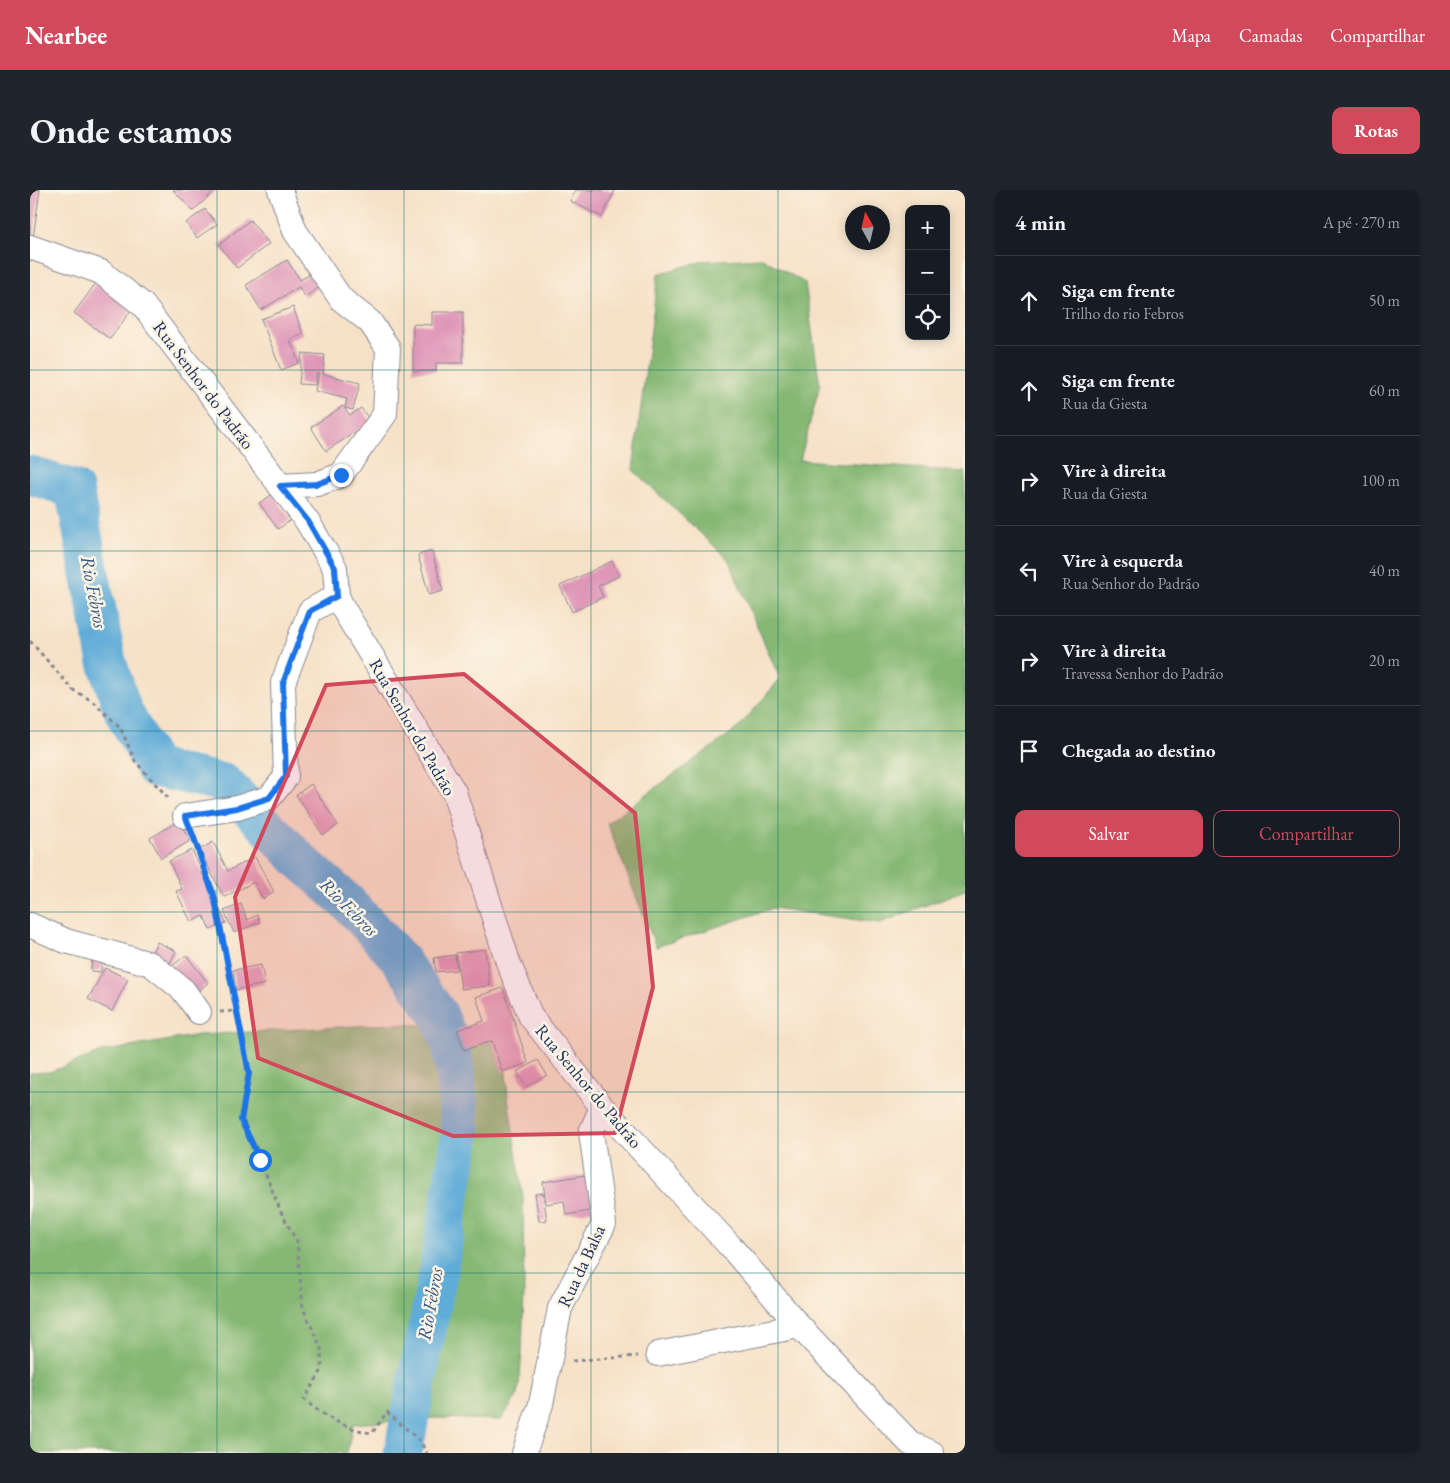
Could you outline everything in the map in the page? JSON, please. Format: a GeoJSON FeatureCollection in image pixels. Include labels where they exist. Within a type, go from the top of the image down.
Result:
{"type":"FeatureCollection","features":[{"type":"Feature","properties":{"kind":"street"},"geometry":{"type":"LineString","coordinates":[[280,190],[295,231],[336,292],[341,299],[370,322],[388,348],[385,414],[341,475],[317,484],[280,486]]}},
{"type":"Feature","properties":{"kind":"street","name":"Rua Senhor do Padrão"},"geometry":{"type":"LineString","coordinates":[[30,247],[101,272],[143,304],[308,521],[335,568],[337,596],[454,792],[508,962],[531,1017],[602,1107],[730,1246],[799,1326],[910,1443],[932,1453]]}},
{"type":"Feature","properties":{"kind":"street"},"geometry":{"type":"LineString","coordinates":[[185,816],[245,805],[269,798],[286,776],[283,683],[310,611],[337,596]]}},
{"type":"Feature","properties":{"kind":"street"},"geometry":{"type":"LineString","coordinates":[[30,925],[66,941],[151,964],[183,990],[199,1012]]}},
{"type":"Feature","properties":{"kind":"street","name":"Rua da Balsa"},"geometry":{"type":"LineString","coordinates":[[524,1453],[541,1404],[560,1308],[604,1224],[591,1132],[602,1107]]}},
{"type":"Feature","properties":{"kind":"street"},"geometry":{"type":"LineString","coordinates":[[658,1354],[799,1326]]}},
{"type":"Feature","properties":{"kind":"path"},"geometry":{"type":"LineString","coordinates":[[30,641],[73,690],[90,700],[120,728],[135,761],[185,816],[192,831],[204,872],[214,895],[249,1073],[241,1120],[281,1212],[297,1242],[303,1308],[321,1348],[322,1370],[304,1400],[316,1410],[353,1430],[372,1434],[387,1412],[414,1435],[427,1453]]}},
{"type":"Feature","properties":{"kind":"path"},"geometry":{"type":"LineString","coordinates":[[549,1363],[658,1354]]}},
{"type":"Feature","properties":{"kind":"highlighted area"},"geometry":{"type":"Polygon","coordinates":[[[464,674],[635,813],[653,987],[615,1133],[453,1136],[258,1058],[235,897],[326,685],[464,674]]]}},
{"type":"Feature","properties":{"kind":"green space"},"geometry":{"type":"Polygon","coordinates":[[[762,258],[805,283],[820,385],[800,460],[965,472],[965,890],[880,923],[773,908],[656,947],[607,823],[738,728],[780,679],[728,559],[633,470],[658,274],[703,261],[762,258]]]}},
{"type":"Feature","properties":{"kind":"green space"},"geometry":{"type":"Polygon","coordinates":[[[390,1024],[476,1027],[503,1040],[508,1098],[523,1196],[524,1291],[522,1353],[518,1395],[501,1420],[434,1418],[353,1424],[347,1453],[30,1453],[30,1073],[50,1072],[101,1052],[199,1035],[390,1024]]]}},
{"type":"Feature","properties":{"kind":"building"},"geometry":{"type":"Polygon","coordinates":[[[30,190],[40,190],[33,238],[30,237],[30,190]]]}},
{"type":"Feature","properties":{"kind":"building"},"geometry":{"type":"Polygon","coordinates":[[[173,190],[216,190],[193,211],[173,190]]]}},
{"type":"Feature","properties":{"kind":"building"},"geometry":{"type":"Polygon","coordinates":[[[576,190],[615,190],[602,217],[570,201],[576,190]]]}},
{"type":"Feature","properties":{"kind":"building"},"geometry":{"type":"Polygon","coordinates":[[[205,209],[217,224],[197,238],[186,223],[205,209]]]}},
{"type":"Feature","properties":{"kind":"building"},"geometry":{"type":"Polygon","coordinates":[[[250,220],[269,244],[237,268],[219,245],[250,220]]]}},
{"type":"Feature","properties":{"kind":"building"},"geometry":{"type":"Polygon","coordinates":[[[287,260],[300,280],[316,271],[324,284],[305,297],[299,287],[261,310],[246,285],[287,260]]]}},
{"type":"Feature","properties":{"kind":"building"},"geometry":{"type":"Polygon","coordinates":[[[96,283],[132,309],[110,339],[74,313],[96,283]]]}},
{"type":"Feature","properties":{"kind":"building"},"geometry":{"type":"Polygon","coordinates":[[[293,307],[303,334],[290,340],[299,363],[281,370],[261,319],[293,307]]]}},
{"type":"Feature","properties":{"kind":"building"},"geometry":{"type":"Polygon","coordinates":[[[432,312],[463,312],[463,363],[436,363],[436,371],[413,371],[413,324],[432,325],[432,312]]]}},
{"type":"Feature","properties":{"kind":"building"},"geometry":{"type":"Polygon","coordinates":[[[302,353],[325,355],[323,374],[360,383],[353,410],[345,408],[347,399],[315,391],[319,373],[317,373],[315,385],[299,384],[302,353]]]}},
{"type":"Feature","properties":{"kind":"building"},"geometry":{"type":"Polygon","coordinates":[[[343,406],[350,415],[361,408],[371,422],[326,451],[311,427],[343,406]]]}},
{"type":"Feature","properties":{"kind":"building"},"geometry":{"type":"Polygon","coordinates":[[[273,494],[291,520],[278,529],[259,503],[273,494]]]}},
{"type":"Feature","properties":{"kind":"building"},"geometry":{"type":"Polygon","coordinates":[[[432,551],[443,591],[429,595],[418,555],[432,551]]]}},
{"type":"Feature","properties":{"kind":"building"},"geometry":{"type":"Polygon","coordinates":[[[612,561],[619,576],[598,586],[603,597],[572,612],[560,586],[612,561]]]}},
{"type":"Feature","properties":{"kind":"building"},"geometry":{"type":"Polygon","coordinates":[[[311,784],[338,825],[323,835],[296,795],[311,784]]]}},
{"type":"Feature","properties":{"kind":"building"},"geometry":{"type":"Polygon","coordinates":[[[179,821],[190,841],[161,858],[150,838],[179,821]]]}},
{"type":"Feature","properties":{"kind":"building"},"geometry":{"type":"Polygon","coordinates":[[[213,842],[228,871],[255,857],[274,892],[263,899],[254,882],[224,897],[199,850],[213,842]]]}},
{"type":"Feature","properties":{"kind":"building"},"geometry":{"type":"Polygon","coordinates":[[[192,850],[226,923],[210,930],[204,916],[191,922],[176,891],[182,889],[169,861],[192,850]]]}},
{"type":"Feature","properties":{"kind":"building"},"geometry":{"type":"Polygon","coordinates":[[[241,904],[247,920],[257,915],[260,922],[234,933],[224,911],[241,904]]]}},
{"type":"Feature","properties":{"kind":"building"},"geometry":{"type":"Polygon","coordinates":[[[157,942],[176,951],[169,965],[150,956],[157,942]]]}},
{"type":"Feature","properties":{"kind":"building"},"geometry":{"type":"Polygon","coordinates":[[[485,949],[490,986],[461,989],[456,953],[485,949]]]}},
{"type":"Feature","properties":{"kind":"building"},"geometry":{"type":"Polygon","coordinates":[[[92,952],[102,952],[101,972],[91,971],[92,952]]]}},
{"type":"Feature","properties":{"kind":"building"},"geometry":{"type":"Polygon","coordinates":[[[186,955],[208,983],[194,995],[171,967],[186,955]]]}},
{"type":"Feature","properties":{"kind":"building"},"geometry":{"type":"Polygon","coordinates":[[[455,955],[457,970],[436,972],[434,958],[455,955]]]}},
{"type":"Feature","properties":{"kind":"building"},"geometry":{"type":"Polygon","coordinates":[[[261,965],[265,984],[236,990],[233,970],[261,965]]]}},
{"type":"Feature","properties":{"kind":"building"},"geometry":{"type":"Polygon","coordinates":[[[105,968],[128,979],[112,1011],[88,999],[105,968]]]}},
{"type":"Feature","properties":{"kind":"building"},"geometry":{"type":"Polygon","coordinates":[[[503,988],[528,1063],[502,1072],[492,1041],[464,1050],[457,1030],[484,1021],[476,997],[503,988]]]}},
{"type":"Feature","properties":{"kind":"building"},"geometry":{"type":"Polygon","coordinates":[[[538,1060],[547,1075],[526,1087],[517,1072],[538,1060]]]}},
{"type":"Feature","properties":{"kind":"building"},"geometry":{"type":"Polygon","coordinates":[[[591,1174],[596,1210],[566,1215],[564,1201],[546,1204],[543,1182],[591,1174]]]}},
{"type":"Feature","properties":{"kind":"building"},"geometry":{"type":"Polygon","coordinates":[[[543,1193],[547,1220],[539,1221],[535,1194],[543,1193]]]}},
{"type":"Feature","properties":{"kind":"waterway","name":"Rio Febros"},"geometry":{"type":"LineString","coordinates":[[30,475],[74,489],[107,662],[123,711],[155,768],[224,783],[301,861],[348,903],[398,957],[439,1015],[450,1042],[455,1070],[461,1134],[437,1278],[403,1453]]}},
{"type":"Feature","properties":{"kind":"route"},"geometry":{"type":"LineString","coordinates":[[260,1160],[241,1120],[249,1073],[214,895],[185,816],[237,808],[269,798],[286,776],[283,683],[310,611],[337,596],[335,568],[308,521],[280,486],[317,484],[341,475]]}}]}
